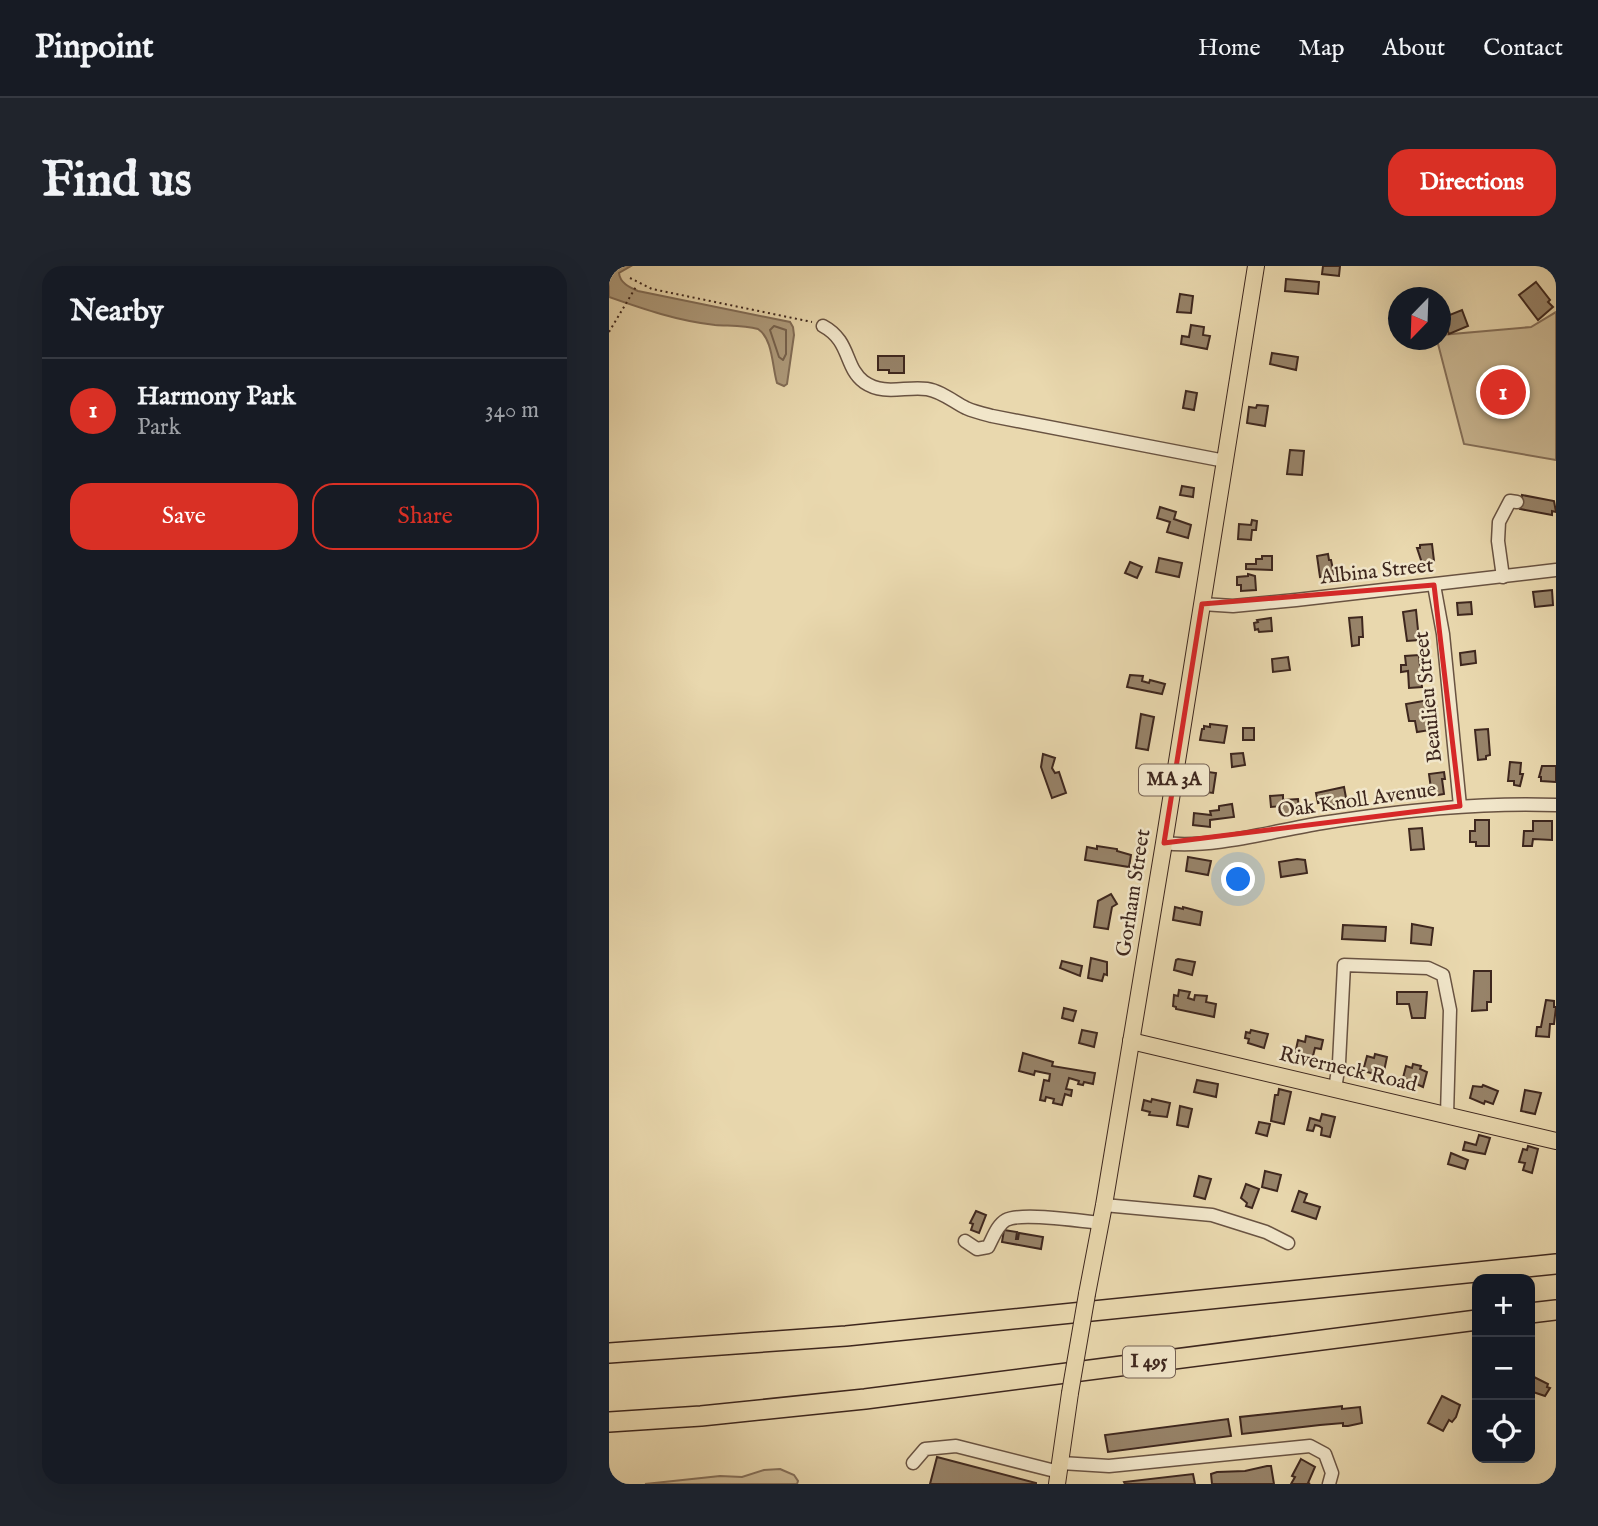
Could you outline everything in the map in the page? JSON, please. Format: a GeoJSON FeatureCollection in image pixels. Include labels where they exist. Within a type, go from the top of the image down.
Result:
{"type":"FeatureCollection","features":[{"type":"Feature","properties":{"kind":"highway"},"geometry":{"type":"LineString","coordinates":[[609,1353],[846,1336],[1556,1264]]}},
{"type":"Feature","properties":{"kind":"highway"},"geometry":{"type":"LineString","coordinates":[[1535,1312],[1556,1310]]}},
{"type":"Feature","properties":{"kind":"highway","name":"I 495"},"geometry":{"type":"LineString","coordinates":[[609,1422],[701,1416],[865,1399],[1472,1321]]}},
{"type":"Feature","properties":{"kind":"main road","name":"Gorham Street"},"geometry":{"type":"LineString","coordinates":[[1059,1473],[1257,266]]}},
{"type":"Feature","properties":{"kind":"main road","name":"Riverneck Road"},"geometry":{"type":"LineString","coordinates":[[1131,1041],[1556,1141]]}},
{"type":"Feature","properties":{"kind":"street"},"geometry":{"type":"LineString","coordinates":[[823,326],[841,342],[858,377],[874,387],[896,391],[926,389],[992,416],[1225,461]]}},
{"type":"Feature","properties":{"kind":"street"},"geometry":{"type":"LineString","coordinates":[[1503,576],[1499,522],[1510,501],[1517,502]]}},
{"type":"Feature","properties":{"kind":"street","name":"Albina Street"},"geometry":{"type":"LineString","coordinates":[[1202,604],[1233,606],[1556,570]]}},
{"type":"Feature","properties":{"kind":"street","name":"Beaulieu Street"},"geometry":{"type":"LineString","coordinates":[[1434,585],[1445,654],[1460,806]]}},
{"type":"Feature","properties":{"kind":"street","name":"Oak Knoll Avenue"},"geometry":{"type":"LineString","coordinates":[[1164,843],[1200,843],[1321,823],[1460,806],[1556,805]]}},
{"type":"Feature","properties":{"kind":"street"},"geometry":{"type":"LineString","coordinates":[[1335,1088],[1339,1063],[1344,965],[1402,965],[1435,970],[1443,975],[1450,1000],[1447,1115]]}},
{"type":"Feature","properties":{"kind":"street"},"geometry":{"type":"LineString","coordinates":[[1104,1205],[1212,1215],[1253,1228],[1287,1243]]}},
{"type":"Feature","properties":{"kind":"street"},"geometry":{"type":"LineString","coordinates":[[965,1241],[977,1249],[988,1247],[998,1227],[1008,1219],[1036,1217],[1100,1223]]}},
{"type":"Feature","properties":{"kind":"street"},"geometry":{"type":"LineString","coordinates":[[913,1463],[925,1449],[956,1446],[1059,1473],[1310,1446],[1325,1454],[1332,1473],[1329,1484]]}},
{"type":"Feature","properties":{"kind":"path"},"geometry":{"type":"LineString","coordinates":[[630,278],[652,289],[789,316],[823,326]]}},
{"type":"Feature","properties":{"kind":"path"},"geometry":{"type":"LineString","coordinates":[[609,332],[638,283]]}},
{"type":"Feature","properties":{"kind":"highlighted area"},"geometry":{"type":"Polygon","coordinates":[[[1434,585],[1460,806],[1164,843],[1202,604],[1434,585]]]}},
{"type":"Feature","properties":{"kind":"shaded area"},"geometry":{"type":"Polygon","coordinates":[[[1556,312],[1556,460],[1464,444],[1440,350],[1451,350],[1451,334],[1531,327],[1556,312]]]}},
{"type":"Feature","properties":{"kind":"shaded area"},"geometry":{"type":"Polygon","coordinates":[[[780,1469],[794,1475],[797,1484],[645,1484],[720,1476],[742,1477],[764,1470],[780,1469]]]}},
{"type":"Feature","properties":{"kind":"water"},"geometry":{"type":"Polygon","coordinates":[[[609,266],[631,266],[619,273],[625,284],[638,291],[790,322],[794,335],[787,384],[784,386],[777,383],[767,339],[758,329],[688,321],[609,297],[609,266]]]}},
{"type":"Feature","properties":{"kind":"building"},"geometry":{"type":"Polygon","coordinates":[[[1323,266],[1340,266],[1339,276],[1322,274],[1323,266]]]}},
{"type":"Feature","properties":{"kind":"building"},"geometry":{"type":"Polygon","coordinates":[[[1286,279],[1319,282],[1318,294],[1285,291],[1286,279]]]}},
{"type":"Feature","properties":{"kind":"building"},"geometry":{"type":"Polygon","coordinates":[[[1536,282],[1553,307],[1538,320],[1519,295],[1536,282]]]}},
{"type":"Feature","properties":{"kind":"building"},"geometry":{"type":"Polygon","coordinates":[[[1180,294],[1193,296],[1191,313],[1177,312],[1180,294]]]}},
{"type":"Feature","properties":{"kind":"building"},"geometry":{"type":"Polygon","coordinates":[[[1462,310],[1468,326],[1451,333],[1451,314],[1462,310]]]}},
{"type":"Feature","properties":{"kind":"building"},"geometry":{"type":"Polygon","coordinates":[[[1191,325],[1204,327],[1203,335],[1210,336],[1207,349],[1181,344],[1182,336],[1189,337],[1191,325]]]}},
{"type":"Feature","properties":{"kind":"building"},"geometry":{"type":"Polygon","coordinates":[[[1272,353],[1298,357],[1296,370],[1270,364],[1272,353]]]}},
{"type":"Feature","properties":{"kind":"building"},"geometry":{"type":"Polygon","coordinates":[[[878,356],[904,356],[904,373],[878,370],[878,356]]]}},
{"type":"Feature","properties":{"kind":"building"},"geometry":{"type":"Polygon","coordinates":[[[1186,391],[1197,393],[1194,410],[1183,408],[1186,391]]]}},
{"type":"Feature","properties":{"kind":"building"},"geometry":{"type":"Polygon","coordinates":[[[1257,405],[1268,406],[1265,426],[1247,423],[1249,407],[1256,408],[1257,405]]]}},
{"type":"Feature","properties":{"kind":"building"},"geometry":{"type":"Polygon","coordinates":[[[1290,450],[1304,451],[1302,475],[1287,474],[1290,450]]]}},
{"type":"Feature","properties":{"kind":"building"},"geometry":{"type":"Polygon","coordinates":[[[1182,486],[1194,488],[1193,497],[1180,495],[1182,486]]]}},
{"type":"Feature","properties":{"kind":"building"},"geometry":{"type":"Polygon","coordinates":[[[1522,495],[1554,501],[1556,512],[1552,511],[1552,515],[1520,509],[1522,495]]]}},
{"type":"Feature","properties":{"kind":"building"},"geometry":{"type":"Polygon","coordinates":[[[1160,507],[1176,512],[1174,519],[1191,525],[1188,538],[1167,532],[1170,522],[1157,518],[1160,507]]]}},
{"type":"Feature","properties":{"kind":"building"},"geometry":{"type":"Polygon","coordinates":[[[1252,520],[1257,521],[1251,540],[1238,539],[1239,524],[1251,525],[1252,520]]]}},
{"type":"Feature","properties":{"kind":"building"},"geometry":{"type":"Polygon","coordinates":[[[1432,544],[1434,561],[1422,563],[1417,548],[1420,548],[1420,545],[1432,544]]]}},
{"type":"Feature","properties":{"kind":"building"},"geometry":{"type":"Polygon","coordinates":[[[1328,554],[1334,574],[1320,577],[1317,556],[1328,554]]]}},
{"type":"Feature","properties":{"kind":"building"},"geometry":{"type":"Polygon","coordinates":[[[1262,556],[1272,556],[1272,570],[1246,569],[1246,564],[1256,564],[1256,559],[1262,559],[1262,556]]]}},
{"type":"Feature","properties":{"kind":"building"},"geometry":{"type":"Polygon","coordinates":[[[1159,558],[1182,563],[1179,577],[1156,572],[1159,558]]]}},
{"type":"Feature","properties":{"kind":"building"},"geometry":{"type":"Polygon","coordinates":[[[1130,562],[1142,567],[1137,578],[1125,573],[1130,562]]]}},
{"type":"Feature","properties":{"kind":"building"},"geometry":{"type":"Polygon","coordinates":[[[1248,574],[1255,576],[1256,590],[1241,591],[1241,585],[1237,585],[1237,577],[1248,574]]]}},
{"type":"Feature","properties":{"kind":"building"},"geometry":{"type":"Polygon","coordinates":[[[1552,590],[1553,605],[1535,607],[1533,592],[1552,590]]]}},
{"type":"Feature","properties":{"kind":"building"},"geometry":{"type":"Polygon","coordinates":[[[1471,602],[1472,614],[1458,615],[1457,603],[1471,602]]]}},
{"type":"Feature","properties":{"kind":"building"},"geometry":{"type":"Polygon","coordinates":[[[1416,610],[1419,640],[1407,641],[1403,612],[1416,610]]]}},
{"type":"Feature","properties":{"kind":"building"},"geometry":{"type":"Polygon","coordinates":[[[1362,617],[1363,637],[1359,637],[1359,645],[1352,646],[1349,618],[1362,617]]]}},
{"type":"Feature","properties":{"kind":"building"},"geometry":{"type":"Polygon","coordinates":[[[1271,618],[1272,631],[1255,630],[1254,623],[1258,622],[1257,620],[1271,618]]]}},
{"type":"Feature","properties":{"kind":"building"},"geometry":{"type":"Polygon","coordinates":[[[1475,651],[1476,663],[1461,665],[1460,653],[1475,651]]]}},
{"type":"Feature","properties":{"kind":"building"},"geometry":{"type":"Polygon","coordinates":[[[1419,655],[1422,687],[1409,688],[1408,671],[1401,672],[1401,665],[1406,665],[1405,656],[1419,655]]]}},
{"type":"Feature","properties":{"kind":"building"},"geometry":{"type":"Polygon","coordinates":[[[1288,657],[1290,670],[1273,672],[1272,659],[1288,657]]]}},
{"type":"Feature","properties":{"kind":"building"},"geometry":{"type":"Polygon","coordinates":[[[1130,675],[1143,676],[1142,681],[1149,683],[1150,680],[1165,684],[1162,694],[1127,687],[1130,675]]]}},
{"type":"Feature","properties":{"kind":"building"},"geometry":{"type":"Polygon","coordinates":[[[1435,699],[1437,711],[1430,712],[1430,730],[1417,732],[1415,721],[1409,721],[1406,704],[1435,699]]]}},
{"type":"Feature","properties":{"kind":"building"},"geometry":{"type":"Polygon","coordinates":[[[1141,714],[1154,717],[1148,750],[1136,748],[1141,714]]]}},
{"type":"Feature","properties":{"kind":"building"},"geometry":{"type":"Polygon","coordinates":[[[1210,724],[1227,726],[1224,743],[1200,740],[1202,729],[1204,726],[1210,727],[1210,724]]]}},
{"type":"Feature","properties":{"kind":"building"},"geometry":{"type":"Polygon","coordinates":[[[1243,728],[1254,728],[1254,740],[1243,740],[1243,728]]]}},
{"type":"Feature","properties":{"kind":"building"},"geometry":{"type":"Polygon","coordinates":[[[1488,729],[1490,755],[1486,756],[1486,759],[1478,760],[1475,730],[1488,729]]]}},
{"type":"Feature","properties":{"kind":"building"},"geometry":{"type":"Polygon","coordinates":[[[1243,753],[1245,765],[1232,767],[1231,754],[1243,753]]]}},
{"type":"Feature","properties":{"kind":"building"},"geometry":{"type":"Polygon","coordinates":[[[1043,754],[1055,758],[1052,768],[1055,773],[1059,772],[1066,793],[1052,798],[1041,767],[1043,754]]]}},
{"type":"Feature","properties":{"kind":"building"},"geometry":{"type":"Polygon","coordinates":[[[1510,762],[1521,763],[1520,774],[1523,774],[1520,786],[1514,785],[1514,781],[1508,781],[1510,762]]]}},
{"type":"Feature","properties":{"kind":"building"},"geometry":{"type":"Polygon","coordinates":[[[1542,766],[1556,766],[1556,782],[1541,781],[1539,777],[1542,766]]]}},
{"type":"Feature","properties":{"kind":"building"},"geometry":{"type":"Polygon","coordinates":[[[1208,772],[1216,773],[1213,793],[1197,791],[1198,784],[1194,784],[1196,778],[1207,779],[1208,772]]]}},
{"type":"Feature","properties":{"kind":"building"},"geometry":{"type":"Polygon","coordinates":[[[1444,772],[1444,794],[1432,796],[1429,774],[1444,772]]]}},
{"type":"Feature","properties":{"kind":"building"},"geometry":{"type":"Polygon","coordinates":[[[1344,787],[1347,803],[1329,806],[1329,801],[1318,803],[1316,793],[1344,787]]]}},
{"type":"Feature","properties":{"kind":"building"},"geometry":{"type":"Polygon","coordinates":[[[1283,795],[1283,800],[1298,799],[1299,813],[1282,814],[1282,806],[1271,807],[1270,796],[1283,795]]]}},
{"type":"Feature","properties":{"kind":"building"},"geometry":{"type":"Polygon","coordinates":[[[1232,804],[1234,817],[1210,820],[1210,827],[1193,825],[1194,813],[1211,815],[1210,811],[1219,810],[1219,806],[1232,804]]]}},
{"type":"Feature","properties":{"kind":"building"},"geometry":{"type":"Polygon","coordinates":[[[1475,820],[1489,820],[1489,846],[1476,846],[1476,842],[1470,842],[1470,831],[1475,831],[1475,820]]]}},
{"type":"Feature","properties":{"kind":"building"},"geometry":{"type":"Polygon","coordinates":[[[1533,821],[1552,821],[1552,840],[1533,839],[1532,846],[1523,846],[1524,831],[1533,831],[1533,821]]]}},
{"type":"Feature","properties":{"kind":"building"},"geometry":{"type":"Polygon","coordinates":[[[1422,828],[1424,849],[1411,850],[1409,829],[1422,828]]]}},
{"type":"Feature","properties":{"kind":"building"},"geometry":{"type":"Polygon","coordinates":[[[1097,846],[1117,849],[1131,855],[1129,867],[1085,860],[1087,847],[1097,849],[1097,846]]]}},
{"type":"Feature","properties":{"kind":"building"},"geometry":{"type":"Polygon","coordinates":[[[1188,857],[1211,861],[1208,875],[1186,871],[1188,857]]]}},
{"type":"Feature","properties":{"kind":"building"},"geometry":{"type":"Polygon","coordinates":[[[1305,860],[1307,873],[1281,877],[1279,862],[1305,860]]]}},
{"type":"Feature","properties":{"kind":"building"},"geometry":{"type":"Polygon","coordinates":[[[1111,894],[1117,904],[1112,907],[1108,929],[1094,927],[1098,901],[1111,894]]]}},
{"type":"Feature","properties":{"kind":"building"},"geometry":{"type":"Polygon","coordinates":[[[1175,907],[1202,912],[1200,925],[1173,920],[1175,907]]]}},
{"type":"Feature","properties":{"kind":"building"},"geometry":{"type":"Polygon","coordinates":[[[1412,924],[1433,928],[1431,945],[1411,943],[1412,924]]]}},
{"type":"Feature","properties":{"kind":"building"},"geometry":{"type":"Polygon","coordinates":[[[1343,925],[1386,927],[1385,941],[1342,939],[1343,925]]]}},
{"type":"Feature","properties":{"kind":"building"},"geometry":{"type":"Polygon","coordinates":[[[1091,958],[1107,962],[1107,975],[1104,974],[1102,981],[1088,978],[1091,958]]]}},
{"type":"Feature","properties":{"kind":"building"},"geometry":{"type":"Polygon","coordinates":[[[1178,959],[1195,962],[1192,975],[1174,970],[1178,959]]]}},
{"type":"Feature","properties":{"kind":"building"},"geometry":{"type":"Polygon","coordinates":[[[1062,961],[1082,966],[1080,976],[1060,968],[1062,961]]]}},
{"type":"Feature","properties":{"kind":"building"},"geometry":{"type":"Polygon","coordinates":[[[1474,971],[1491,971],[1491,1002],[1487,1002],[1487,1010],[1472,1011],[1474,971]]]}},
{"type":"Feature","properties":{"kind":"building"},"geometry":{"type":"Polygon","coordinates":[[[1179,990],[1190,992],[1188,998],[1194,1000],[1195,995],[1207,996],[1206,1002],[1216,1004],[1214,1017],[1176,1009],[1173,1006],[1174,995],[1178,996],[1179,990]]]}},
{"type":"Feature","properties":{"kind":"building"},"geometry":{"type":"Polygon","coordinates":[[[1397,992],[1427,992],[1425,1018],[1412,1018],[1409,1004],[1397,1004],[1397,992]]]}},
{"type":"Feature","properties":{"kind":"building"},"geometry":{"type":"Polygon","coordinates":[[[1546,1000],[1554,1001],[1556,1007],[1554,1024],[1550,1024],[1549,1037],[1536,1036],[1537,1027],[1541,1027],[1546,1000]]]}},
{"type":"Feature","properties":{"kind":"building"},"geometry":{"type":"Polygon","coordinates":[[[1064,1008],[1076,1011],[1073,1021],[1062,1018],[1064,1008]]]}},
{"type":"Feature","properties":{"kind":"building"},"geometry":{"type":"Polygon","coordinates":[[[1082,1030],[1097,1033],[1094,1047],[1079,1043],[1082,1030]]]}},
{"type":"Feature","properties":{"kind":"building"},"geometry":{"type":"Polygon","coordinates":[[[1251,1030],[1268,1034],[1264,1048],[1248,1043],[1246,1032],[1250,1033],[1251,1030]]]}},
{"type":"Feature","properties":{"kind":"building"},"geometry":{"type":"Polygon","coordinates":[[[1306,1036],[1323,1040],[1321,1049],[1315,1048],[1313,1056],[1295,1054],[1298,1040],[1305,1042],[1306,1036]]]}},
{"type":"Feature","properties":{"kind":"building"},"geometry":{"type":"Polygon","coordinates":[[[1023,1053],[1053,1062],[1052,1066],[1095,1073],[1093,1084],[1078,1084],[1079,1081],[1069,1078],[1066,1089],[1072,1090],[1071,1096],[1065,1094],[1062,1105],[1053,1103],[1054,1099],[1046,1097],[1045,1101],[1040,1100],[1044,1080],[1049,1081],[1050,1074],[1035,1071],[1034,1075],[1019,1071],[1023,1053]]]}},
{"type":"Feature","properties":{"kind":"building"},"geometry":{"type":"Polygon","coordinates":[[[1375,1054],[1387,1057],[1383,1076],[1363,1071],[1367,1056],[1374,1058],[1375,1054]]]}},
{"type":"Feature","properties":{"kind":"building"},"geometry":{"type":"Polygon","coordinates":[[[1413,1064],[1421,1066],[1420,1069],[1427,1072],[1423,1087],[1403,1078],[1406,1066],[1412,1068],[1413,1064]]]}},
{"type":"Feature","properties":{"kind":"building"},"geometry":{"type":"Polygon","coordinates":[[[1197,1080],[1218,1084],[1216,1097],[1194,1092],[1197,1080]]]}},
{"type":"Feature","properties":{"kind":"building"},"geometry":{"type":"Polygon","coordinates":[[[1483,1085],[1498,1091],[1493,1104],[1485,1101],[1484,1104],[1470,1098],[1473,1086],[1483,1085]]]}},
{"type":"Feature","properties":{"kind":"building"},"geometry":{"type":"Polygon","coordinates":[[[1279,1089],[1291,1092],[1284,1124],[1271,1121],[1275,1095],[1278,1095],[1279,1089]]]}},
{"type":"Feature","properties":{"kind":"building"},"geometry":{"type":"Polygon","coordinates":[[[1525,1090],[1541,1093],[1535,1114],[1521,1111],[1525,1090]]]}},
{"type":"Feature","properties":{"kind":"building"},"geometry":{"type":"Polygon","coordinates":[[[1152,1099],[1170,1103],[1167,1117],[1149,1115],[1150,1112],[1142,1110],[1144,1100],[1151,1102],[1152,1099]]]}},
{"type":"Feature","properties":{"kind":"building"},"geometry":{"type":"Polygon","coordinates":[[[1180,1106],[1192,1109],[1188,1127],[1177,1125],[1180,1106]]]}},
{"type":"Feature","properties":{"kind":"building"},"geometry":{"type":"Polygon","coordinates":[[[1322,1114],[1335,1117],[1330,1137],[1321,1135],[1322,1128],[1319,1126],[1315,1125],[1313,1131],[1307,1130],[1310,1118],[1320,1121],[1322,1114]]]}},
{"type":"Feature","properties":{"kind":"building"},"geometry":{"type":"Polygon","coordinates":[[[1259,1122],[1270,1124],[1267,1136],[1256,1133],[1259,1122]]]}},
{"type":"Feature","properties":{"kind":"building"},"geometry":{"type":"Polygon","coordinates":[[[1479,1135],[1490,1138],[1485,1154],[1463,1150],[1465,1142],[1476,1145],[1479,1135]]]}},
{"type":"Feature","properties":{"kind":"building"},"geometry":{"type":"Polygon","coordinates":[[[1528,1146],[1538,1149],[1532,1173],[1523,1170],[1525,1163],[1519,1162],[1523,1149],[1527,1150],[1528,1146]]]}},
{"type":"Feature","properties":{"kind":"building"},"geometry":{"type":"Polygon","coordinates":[[[1451,1153],[1468,1160],[1465,1169],[1448,1164],[1451,1153]]]}},
{"type":"Feature","properties":{"kind":"building"},"geometry":{"type":"Polygon","coordinates":[[[1265,1171],[1281,1175],[1277,1191],[1262,1187],[1265,1171]]]}},
{"type":"Feature","properties":{"kind":"building"},"geometry":{"type":"Polygon","coordinates":[[[1199,1176],[1211,1179],[1205,1199],[1194,1196],[1199,1176]]]}},
{"type":"Feature","properties":{"kind":"building"},"geometry":{"type":"Polygon","coordinates":[[[1246,1184],[1259,1189],[1252,1208],[1246,1206],[1247,1203],[1241,1198],[1246,1184]]]}},
{"type":"Feature","properties":{"kind":"building"},"geometry":{"type":"Polygon","coordinates":[[[1299,1191],[1307,1194],[1304,1202],[1320,1207],[1316,1219],[1292,1211],[1299,1191]]]}},
{"type":"Feature","properties":{"kind":"building"},"geometry":{"type":"Polygon","coordinates":[[[976,1211],[986,1215],[979,1233],[971,1230],[973,1224],[970,1223],[976,1211]]]}},
{"type":"Feature","properties":{"kind":"building"},"geometry":{"type":"Polygon","coordinates":[[[1004,1230],[1017,1232],[1016,1239],[1019,1233],[1043,1237],[1041,1249],[1002,1242],[1004,1230]]]}},
{"type":"Feature","properties":{"kind":"building"},"geometry":{"type":"Polygon","coordinates":[[[1535,1378],[1548,1384],[1547,1387],[1550,1388],[1545,1396],[1535,1393],[1535,1378]]]}},
{"type":"Feature","properties":{"kind":"building"},"geometry":{"type":"Polygon","coordinates":[[[1442,1396],[1460,1405],[1456,1417],[1452,1422],[1449,1420],[1443,1431],[1428,1423],[1442,1396]]]}},
{"type":"Feature","properties":{"kind":"building"},"geometry":{"type":"Polygon","coordinates":[[[1342,1406],[1342,1409],[1360,1407],[1362,1423],[1242,1434],[1240,1417],[1342,1406]]]}},
{"type":"Feature","properties":{"kind":"building"},"geometry":{"type":"Polygon","coordinates":[[[1228,1419],[1231,1436],[1108,1452],[1105,1435],[1228,1419]]]}},
{"type":"Feature","properties":{"kind":"building"},"geometry":{"type":"Polygon","coordinates":[[[937,1457],[1036,1483],[1036,1484],[930,1484],[937,1457]]]}},
{"type":"Feature","properties":{"kind":"building"},"geometry":{"type":"Polygon","coordinates":[[[1301,1459],[1315,1467],[1308,1483],[1310,1484],[1291,1484],[1295,1477],[1292,1476],[1301,1459]]]}},
{"type":"Feature","properties":{"kind":"building"},"geometry":{"type":"Polygon","coordinates":[[[1271,1466],[1274,1484],[1212,1484],[1211,1474],[1217,1472],[1245,1471],[1271,1466]]]}},
{"type":"Feature","properties":{"kind":"building"},"geometry":{"type":"Polygon","coordinates":[[[1193,1474],[1195,1484],[1124,1482],[1193,1474]]]}},
{"type":"Feature","properties":{"kind":"place","name":"Harmony Park"},"geometry":{"type":"Point","coordinates":[1503,392]}}]}
